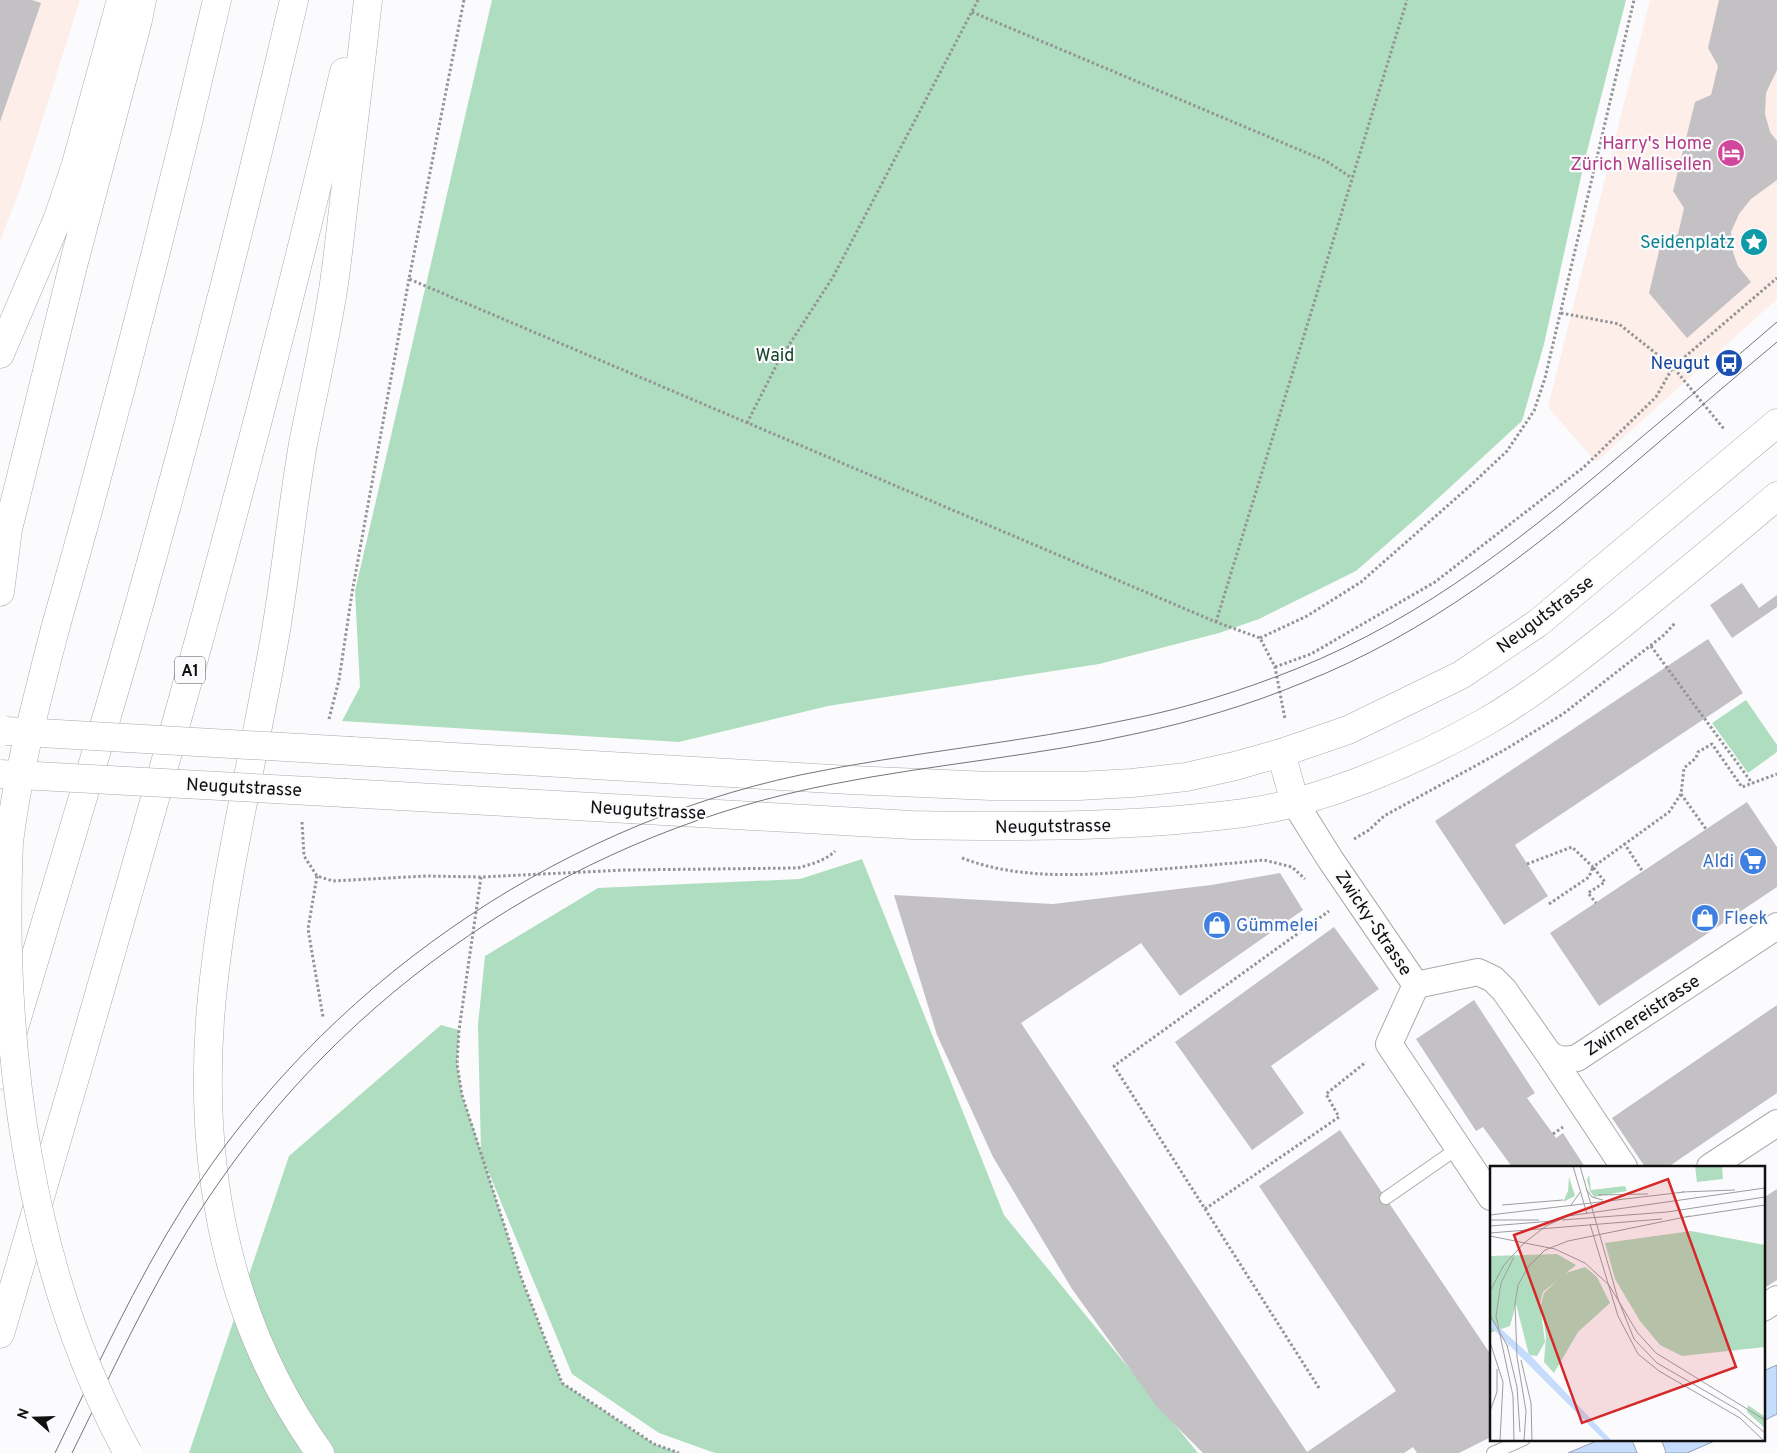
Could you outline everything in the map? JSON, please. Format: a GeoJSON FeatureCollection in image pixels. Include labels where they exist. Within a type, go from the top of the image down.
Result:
{"type":"FeatureCollection","features":[{"type":"Feature","properties":{"kind":"main road"},"geometry":{"type":"LineString","coordinates":[[0,354],[58,218],[76,164],[121,0]]}},
{"type":"Feature","properties":{"kind":"main road"},"geometry":{"type":"LineString","coordinates":[[0,592],[4,537],[142,0]]}},
{"type":"Feature","properties":{"kind":"main road"},"geometry":{"type":"LineString","coordinates":[[128,1453],[100,1396],[73,1333],[53,1275],[33,1204],[15,1111],[8,1054],[3,998],[4,892],[16,795],[39,692],[107,441],[197,87],[217,0]]}},
{"type":"Feature","properties":{"kind":"main road"},"geometry":{"type":"LineString","coordinates":[[0,1075],[140,604],[229,271],[294,0]]}},
{"type":"Feature","properties":{"kind":"main road","name":"A1"},"geometry":{"type":"LineString","coordinates":[[0,1334],[109,960],[204,622],[292,287],[361,0]]}},
{"type":"Feature","properties":{"kind":"main road"},"geometry":{"type":"LineString","coordinates":[[320,1453],[286,1401],[266,1362],[248,1322],[235,1281],[224,1238],[213,1174],[208,1110],[209,1058],[214,980],[228,888],[275,635],[303,445],[333,290],[368,0]]}},
{"type":"Feature","properties":{"kind":"main road","name":"Neugutstrasse"},"geometry":{"type":"LineString","coordinates":[[2,732],[840,780],[991,786],[1079,786],[1186,777],[1281,753],[1348,730],[1460,675],[1538,623],[1777,423]]}},
{"type":"Feature","properties":{"kind":"main road","name":"Neugutstrasse"},"geometry":{"type":"LineString","coordinates":[[0,774],[912,825],[990,827],[1133,824],[1226,815],[1295,803],[1369,779],[1432,751],[1489,720],[1532,693],[1575,662],[1690,571],[1777,496]]}},
{"type":"Feature","properties":{"kind":"main road"},"geometry":{"type":"LineString","coordinates":[[1281,753],[1295,803]]}},
{"type":"Feature","properties":{"kind":"street","name":"Zwicky-Strasse"},"geometry":{"type":"LineString","coordinates":[[1295,803],[1326,853],[1416,985],[1389,1044]]}},
{"type":"Feature","properties":{"kind":"street","name":"Zwirnereistrasse"},"geometry":{"type":"LineString","coordinates":[[1549,1054],[1562,1060],[1577,1058],[1777,926]]}},
{"type":"Feature","properties":{"kind":"street"},"geometry":{"type":"LineString","coordinates":[[1416,985],[1478,972],[1493,978],[1504,990],[1549,1054],[1623,1166]]}},
{"type":"Feature","properties":{"kind":"street"},"geometry":{"type":"LineString","coordinates":[[1389,1044],[1490,1196]]}},
{"type":"Feature","properties":{"kind":"street"},"geometry":{"type":"LineString","coordinates":[[1712,1166],[1777,1123]]}},
{"type":"Feature","properties":{"kind":"street"},"geometry":{"type":"LineString","coordinates":[[1764,1307],[1777,1299]]}},
{"type":"Feature","properties":{"kind":"lane"},"geometry":{"type":"LineString","coordinates":[[1386,1198],[1458,1148]]}},
{"type":"Feature","properties":{"kind":"lane"},"geometry":{"type":"LineString","coordinates":[[1493,1453],[1522,1440]]}},
{"type":"Feature","properties":{"kind":"path"},"geometry":{"type":"LineString","coordinates":[[326,726],[338,680],[409,279],[464,0]]}},
{"type":"Feature","properties":{"kind":"path"},"geometry":{"type":"LineString","coordinates":[[747,422],[778,362],[833,277],[978,0]]}},
{"type":"Feature","properties":{"kind":"path"},"geometry":{"type":"LineString","coordinates":[[1216,622],[1407,0]]}},
{"type":"Feature","properties":{"kind":"path"},"geometry":{"type":"LineString","coordinates":[[1260,638],[1307,616],[1361,582],[1507,451],[1534,412],[1545,378],[1561,313],[1634,0]]}},
{"type":"Feature","properties":{"kind":"path"},"geometry":{"type":"LineString","coordinates":[[972,12],[1326,161],[1352,178]]}},
{"type":"Feature","properties":{"kind":"path"},"geometry":{"type":"LineString","coordinates":[[1275,667],[1311,654],[1435,582],[1584,467],[1656,397],[1673,367],[1777,278]]}},
{"type":"Feature","properties":{"kind":"path"},"geometry":{"type":"LineString","coordinates":[[409,279],[1216,622],[1260,638],[1275,667],[1287,727],[1281,753]]}},
{"type":"Feature","properties":{"kind":"path"},"geometry":{"type":"LineString","coordinates":[[1561,313],[1619,324],[1673,367],[1728,434]]}},
{"type":"Feature","properties":{"kind":"path"},"geometry":{"type":"LineString","coordinates":[[1651,646],[1752,783]]}},
{"type":"Feature","properties":{"kind":"path"},"geometry":{"type":"LineString","coordinates":[[1549,904],[1589,877],[1593,868],[1624,843],[1669,812],[1681,794],[1684,768],[1696,758],[1698,752],[1712,744],[1742,787],[1777,774]]}},
{"type":"Feature","properties":{"kind":"path"},"geometry":{"type":"LineString","coordinates":[[1681,794],[1706,829]]}},
{"type":"Feature","properties":{"kind":"path"},"geometry":{"type":"LineString","coordinates":[[302,820],[304,856],[317,876],[333,881],[426,876],[482,877],[625,870],[798,868],[830,856],[863,821]]}},
{"type":"Feature","properties":{"kind":"path"},"geometry":{"type":"LineString","coordinates":[[1624,843],[1643,872]]}},
{"type":"Feature","properties":{"kind":"path"},"geometry":{"type":"LineString","coordinates":[[1526,864],[1572,847],[1605,882],[1588,893],[1596,903]]}},
{"type":"Feature","properties":{"kind":"path"},"geometry":{"type":"LineString","coordinates":[[953,854],[988,866],[1033,873],[1067,875],[1264,860],[1292,867]]}},
{"type":"Feature","properties":{"kind":"path"},"geometry":{"type":"LineString","coordinates":[[317,876],[308,929],[323,1017]]}},
{"type":"Feature","properties":{"kind":"path"},"geometry":{"type":"LineString","coordinates":[[482,877],[459,1030],[458,1064],[462,1095],[521,1277],[562,1383],[654,1444],[679,1453]]}},
{"type":"Feature","properties":{"kind":"path"},"geometry":{"type":"LineString","coordinates":[[1319,1388],[1114,1066],[1330,910]]}},
{"type":"Feature","properties":{"kind":"path"},"geometry":{"type":"LineString","coordinates":[[1205,1209],[1338,1117],[1326,1094],[1389,1044]]}},
{"type":"Feature","properties":{"kind":"shaded area"},"geometry":{"type":"Polygon","coordinates":[[[0,0],[80,0],[22,184],[0,241],[0,0]]]}},
{"type":"Feature","properties":{"kind":"shaded area"},"geometry":{"type":"Polygon","coordinates":[[[1650,0],[1777,0],[1777,299],[1596,462],[1548,407],[1650,0]]]}},
{"type":"Feature","properties":{"kind":"green space","name":"Waid"},"geometry":{"type":"Polygon","coordinates":[[[492,0],[1626,0],[1584,163],[1544,344],[1522,421],[1356,571],[1259,619],[1219,633],[1099,664],[828,706],[679,742],[342,721],[360,687],[355,591],[492,0]]]}},
{"type":"Feature","properties":{"kind":"green space"},"geometry":{"type":"Polygon","coordinates":[[[1746,700],[1777,745],[1777,752],[1748,773],[1712,723],[1746,700]]]}},
{"type":"Feature","properties":{"kind":"green space"},"geometry":{"type":"Polygon","coordinates":[[[862,859],[1004,1215],[1198,1453],[715,1453],[659,1433],[572,1374],[484,1161],[521,1277],[562,1383],[654,1444],[679,1453],[189,1453],[289,1156],[441,1025],[459,1030],[457,1064],[462,1095],[481,1151],[478,1025],[485,956],[598,888],[800,879],[862,859]]]}},
{"type":"Feature","properties":{"kind":"water"},"geometry":{"type":"Polygon","coordinates":[[[1777,1365],[1777,1414],[1764,1420],[1764,1371],[1777,1365]]]}},
{"type":"Feature","properties":{"kind":"water"},"geometry":{"type":"Polygon","coordinates":[[[1599,1440],[1717,1440],[1687,1453],[1568,1453],[1599,1440]]]}},
{"type":"Feature","properties":{"kind":"building"},"geometry":{"type":"Polygon","coordinates":[[[0,0],[32,0],[41,3],[0,122],[0,0]]]}},
{"type":"Feature","properties":{"kind":"building"},"geometry":{"type":"Polygon","coordinates":[[[1719,0],[1777,0],[1777,70],[1766,93],[1765,114],[1770,132],[1777,141],[1777,180],[1751,199],[1739,214],[1731,232],[1733,252],[1738,266],[1751,282],[1687,338],[1649,293],[1660,247],[1678,234],[1684,208],[1673,191],[1695,102],[1711,95],[1718,66],[1708,48],[1719,0]]]}},
{"type":"Feature","properties":{"kind":"building"},"geometry":{"type":"Polygon","coordinates":[[[1742,583],[1759,608],[1777,595],[1777,607],[1732,638],[1710,605],[1742,583]]]}},
{"type":"Feature","properties":{"kind":"building"},"geometry":{"type":"Polygon","coordinates":[[[1708,639],[1743,693],[1515,845],[1548,896],[1504,925],[1435,821],[1708,639]]]}},
{"type":"Feature","properties":{"kind":"building"},"geometry":{"type":"Polygon","coordinates":[[[1747,802],[1777,847],[1777,887],[1599,1006],[1550,933],[1747,802]]]}},
{"type":"Feature","properties":{"kind":"building"},"geometry":{"type":"Polygon","coordinates":[[[1280,873],[1303,910],[1180,996],[1141,943],[1021,1023],[1307,1452],[1396,1391],[1259,1186],[1340,1130],[1490,1354],[1490,1438],[1459,1453],[1417,1453],[1413,1447],[1404,1453],[1203,1453],[1157,1407],[1072,1289],[993,1157],[937,1035],[894,895],[1053,904],[1211,885],[1280,873]]]}},
{"type":"Feature","properties":{"kind":"building"},"geometry":{"type":"Polygon","coordinates":[[[1334,927],[1379,989],[1271,1066],[1304,1113],[1252,1150],[1175,1042],[1334,927]]]}},
{"type":"Feature","properties":{"kind":"building"},"geometry":{"type":"Polygon","coordinates":[[[1474,1000],[1535,1093],[1527,1098],[1556,1138],[1563,1133],[1584,1166],[1511,1166],[1483,1127],[1476,1131],[1416,1039],[1474,1000]]]}},
{"type":"Feature","properties":{"kind":"building"},"geometry":{"type":"Polygon","coordinates":[[[1777,1005],[1777,1093],[1669,1166],[1644,1166],[1612,1118],[1777,1005]]]}},
{"type":"Feature","properties":{"kind":"building"},"geometry":{"type":"Polygon","coordinates":[[[1777,1189],[1777,1280],[1764,1288],[1764,1197],[1777,1189]]]}},
{"type":"Feature","properties":{"kind":"tram line"},"geometry":{"type":"LineString","coordinates":[[55,1453],[149,1264],[185,1204],[240,1126],[303,1054],[374,988],[450,929],[532,877],[618,834],[708,800],[800,775],[841,767],[1048,735],[1152,715],[1215,698],[1256,684],[1344,648],[1434,598],[1517,539],[1597,475],[1777,322]]}},
{"type":"Feature","properties":{"kind":"tram line"},"geometry":{"type":"LineString","coordinates":[[72,1453],[123,1348],[178,1246],[220,1181],[277,1107],[342,1039],[412,977],[488,923],[569,876],[654,837],[742,806],[833,784],[1063,748],[1160,728],[1201,718],[1262,698],[1348,663],[1435,616],[1515,560],[1592,499],[1777,342]]}},
{"type":"Feature","properties":{"kind":"place","name":"Harry's Home Zürich Wallisellen"},"geometry":{"type":"Point","coordinates":[1731,153]}},
{"type":"Feature","properties":{"kind":"place","name":"Seidenplatz"},"geometry":{"type":"Point","coordinates":[1754,242]}},
{"type":"Feature","properties":{"kind":"place","name":"Neugut"},"geometry":{"type":"Point","coordinates":[1729,363]}},
{"type":"Feature","properties":{"kind":"place","name":"Aldi"},"geometry":{"type":"Point","coordinates":[1753,861]}},
{"type":"Feature","properties":{"kind":"place","name":"Fleek"},"geometry":{"type":"Point","coordinates":[1705,918]}},
{"type":"Feature","properties":{"kind":"place","name":"Gümmelei"},"geometry":{"type":"Point","coordinates":[1217,925]}}]}
